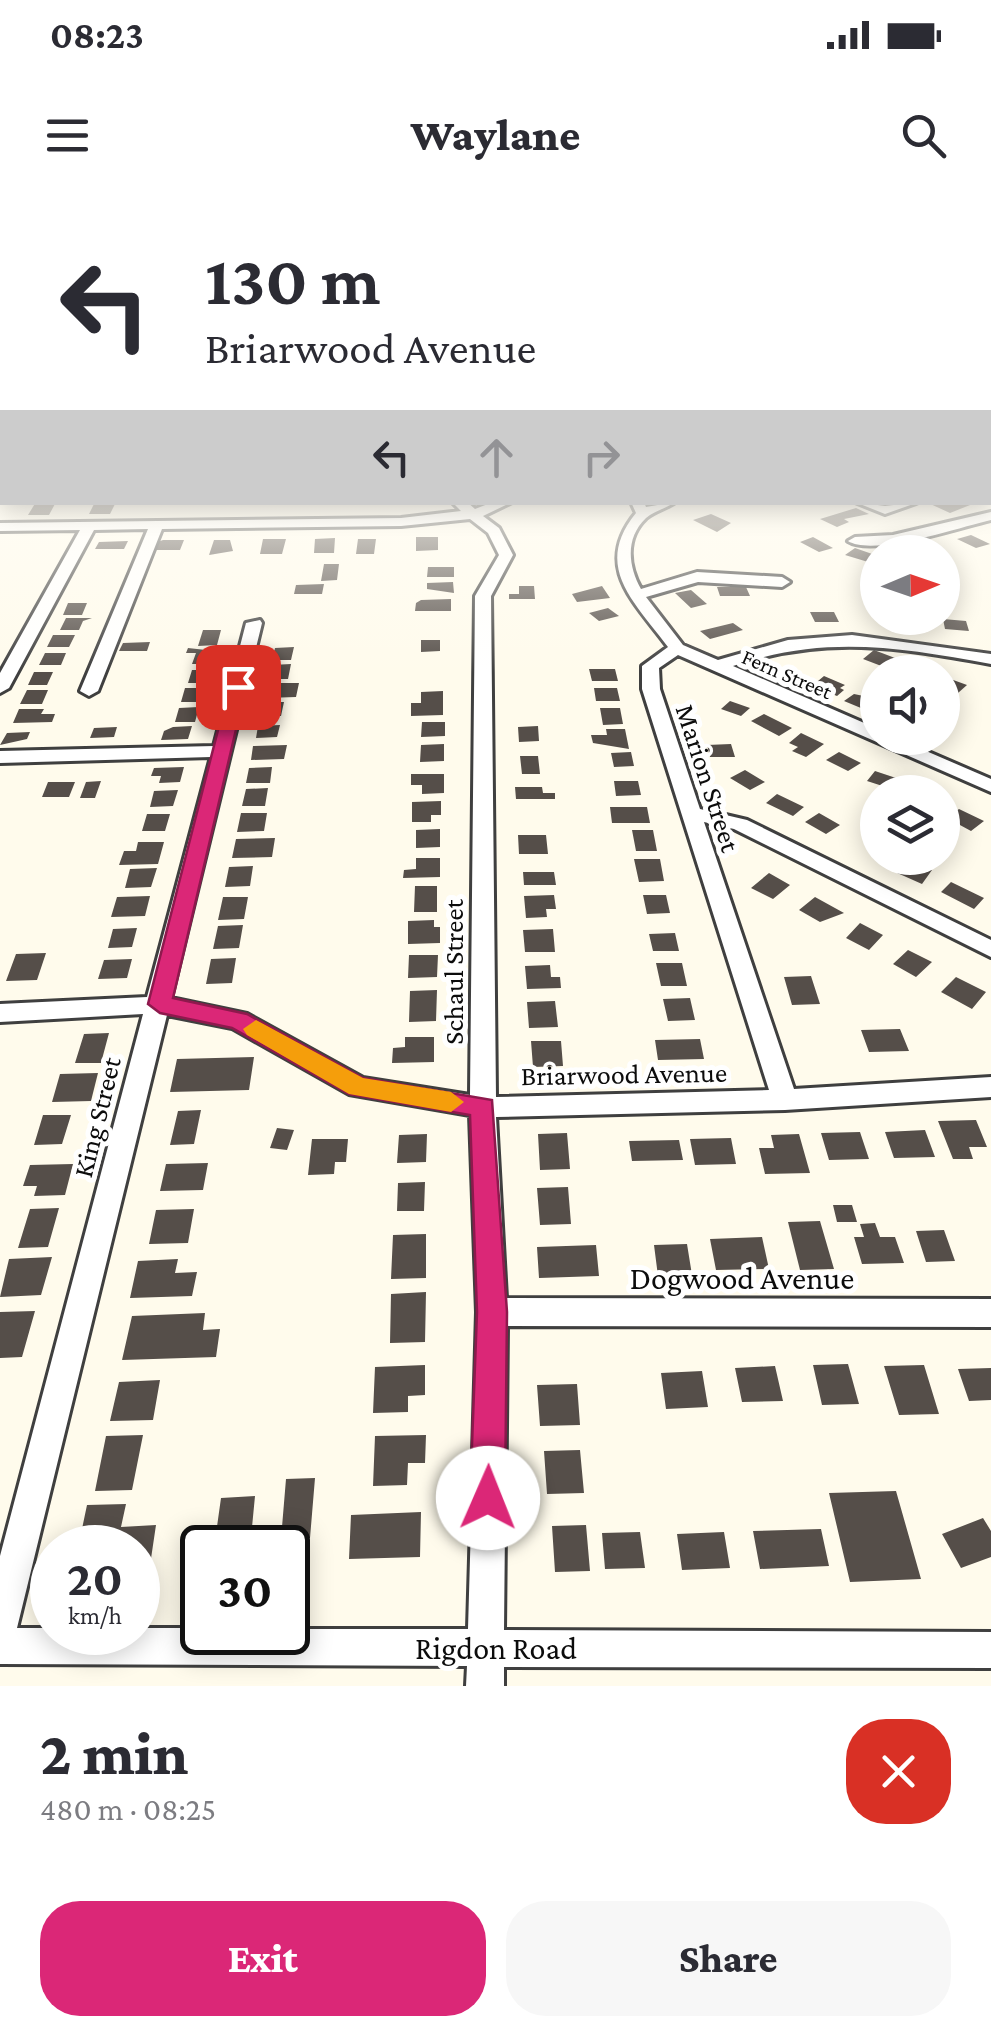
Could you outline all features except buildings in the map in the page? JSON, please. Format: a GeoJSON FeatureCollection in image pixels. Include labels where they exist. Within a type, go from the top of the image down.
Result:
{"type":"FeatureCollection","features":[{"type":"Feature","properties":{"kind":"street"},"geometry":{"type":"LineString","coordinates":[[0,688],[84,534]]}},
{"type":"Feature","properties":{"kind":"street"},"geometry":{"type":"LineString","coordinates":[[89,692],[153,534]]}},
{"type":"Feature","properties":{"kind":"street","name":"Schaul Street"},"geometry":{"type":"LineString","coordinates":[[485,1686],[492,1312],[483,1107],[483,596],[506,554],[496,534]]}},
{"type":"Feature","properties":{"kind":"street"},"geometry":{"type":"LineString","coordinates":[[624,534],[618,552],[636,595],[677,648]]}},
{"type":"Feature","properties":{"kind":"street"},"geometry":{"type":"LineString","coordinates":[[855,541],[860,541]]}},
{"type":"Feature","properties":{"kind":"street"},"geometry":{"type":"LineString","coordinates":[[636,595],[697,577],[782,582]]}},
{"type":"Feature","properties":{"kind":"street","name":"King Street"},"geometry":{"type":"LineString","coordinates":[[0,1625],[254,624]]}},
{"type":"Feature","properties":{"kind":"street"},"geometry":{"type":"LineString","coordinates":[[714,667],[818,639],[859,637],[991,660]]}},
{"type":"Feature","properties":{"kind":"street"},"geometry":{"type":"LineString","coordinates":[[923,647],[991,672]]}},
{"type":"Feature","properties":{"kind":"street","name":"Fern Street"},"geometry":{"type":"LineString","coordinates":[[677,648],[991,786]]}},
{"type":"Feature","properties":{"kind":"street","name":"Marion Street"},"geometry":{"type":"LineString","coordinates":[[677,648],[650,666],[652,689],[785,1100]]}},
{"type":"Feature","properties":{"kind":"street"},"geometry":{"type":"LineString","coordinates":[[0,757],[220,751]]}},
{"type":"Feature","properties":{"kind":"street"},"geometry":{"type":"LineString","coordinates":[[690,813],[740,824],[991,949]]}},
{"type":"Feature","properties":{"kind":"street","name":"Briarwood Avenue"},"geometry":{"type":"LineString","coordinates":[[0,1012],[160,1004],[238,1020],[358,1087],[483,1107],[785,1100],[991,1086]]}},
{"type":"Feature","properties":{"kind":"street","name":"Dogwood Avenue"},"geometry":{"type":"LineString","coordinates":[[492,1312],[991,1313]]}},
{"type":"Feature","properties":{"kind":"street","name":"Rigdon Road"},"geometry":{"type":"LineString","coordinates":[[0,1646],[991,1650]]}},
{"type":"Feature","properties":{"kind":"slow traffic"},"geometry":{"type":"LineString","coordinates":[[256,1029],[293,1047],[312,1065],[358,1087],[451,1102]]}},
{"type":"Feature","properties":{"kind":"route"},"geometry":{"type":"LineString","coordinates":[[238,687],[160,1004],[238,1020],[293,1047],[312,1065],[358,1087],[483,1107],[492,1312],[488,1498]]}}]}
